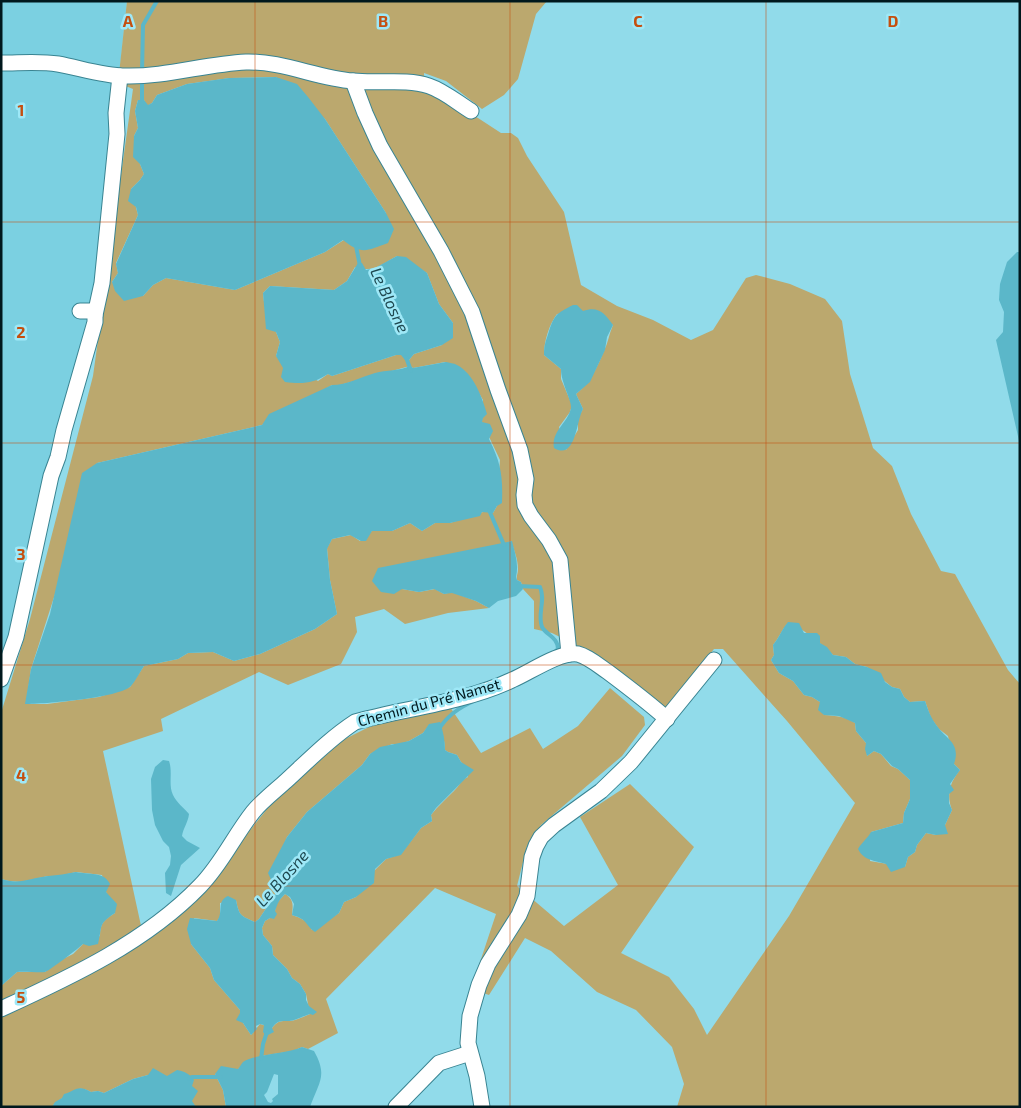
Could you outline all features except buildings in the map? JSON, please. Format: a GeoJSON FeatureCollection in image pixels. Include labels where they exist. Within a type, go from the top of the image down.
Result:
{"type":"FeatureCollection","features":[{"type":"Feature","properties":{"kind":"street"},"geometry":{"type":"LineString","coordinates":[[1,63],[56,64],[122,76],[159,74],[222,64],[272,63],[315,75],[353,82],[415,83],[438,90],[471,111]]}},
{"type":"Feature","properties":{"kind":"street"},"geometry":{"type":"LineString","coordinates":[[1,679],[16,637],[51,476],[95,322],[102,283],[117,134],[116,113],[122,76]]}},
{"type":"Feature","properties":{"kind":"street"},"geometry":{"type":"LineString","coordinates":[[353,82],[380,146],[441,251],[472,312],[520,450],[526,479],[525,505],[560,560],[569,654],[578,654],[591,660],[636,692],[667,719]]}},
{"type":"Feature","properties":{"kind":"street"},"geometry":{"type":"LineString","coordinates":[[80,311],[91,311],[95,315]]}},
{"type":"Feature","properties":{"kind":"street","name":"Chemin du Pré Namet"},"geometry":{"type":"LineString","coordinates":[[1,1009],[100,960],[170,913],[200,886],[254,811],[317,752],[355,722],[456,699],[491,688],[511,681],[558,657],[569,654]]}},
{"type":"Feature","properties":{"kind":"street"},"geometry":{"type":"LineString","coordinates":[[482,1107],[477,1076],[468,1043],[468,1030],[474,1000],[488,964],[519,915],[527,896],[532,857],[541,837],[617,777],[714,660]]}},
{"type":"Feature","properties":{"kind":"street"},"geometry":{"type":"LineString","coordinates":[[396,1107],[439,1063],[470,1053]]}},
{"type":"Feature","properties":{"kind":"shaded area"},"geometry":{"type":"Polygon","coordinates":[[[1,1],[127,1],[97,282],[54,441],[12,634],[1,665],[1,1]]]}},
{"type":"Feature","properties":{"kind":"shaded area"},"geometry":{"type":"Polygon","coordinates":[[[127,1],[547,1],[536,14],[518,79],[504,95],[482,109],[446,81],[424,73],[425,92],[478,118],[501,133],[511,133],[518,138],[527,156],[564,212],[581,285],[617,306],[653,320],[691,340],[713,330],[746,278],[756,275],[790,284],[825,299],[842,321],[850,374],[873,448],[892,466],[911,514],[941,571],[955,574],[1008,670],[1020,684],[1020,1107],[677,1107],[684,1084],[672,1047],[636,1010],[597,992],[551,951],[525,938],[489,995],[471,989],[496,914],[435,888],[326,999],[338,1033],[308,1049],[302,1047],[293,1051],[261,1056],[238,1069],[215,1074],[223,1090],[226,1107],[196,1107],[167,1077],[148,1075],[133,1079],[104,1093],[82,1089],[75,1090],[57,1101],[52,1107],[1,1107],[1,986],[17,972],[45,972],[59,961],[73,954],[83,944],[100,936],[103,922],[115,913],[106,892],[102,875],[76,872],[21,882],[1,879],[1,713],[30,619],[93,376],[133,89],[118,83],[127,1]],[[276,77],[230,78],[187,84],[157,95],[152,103],[147,106],[144,100],[138,100],[135,111],[138,128],[134,136],[144,174],[131,189],[138,215],[116,263],[118,273],[112,282],[143,296],[153,285],[166,278],[235,290],[325,252],[386,213],[325,119],[276,77]],[[397,256],[377,267],[362,269],[355,267],[347,281],[334,290],[270,286],[263,293],[264,302],[280,342],[276,356],[318,381],[328,374],[332,376],[396,355],[401,354],[409,360],[414,354],[442,345],[453,323],[439,304],[427,273],[397,256]],[[583,311],[557,314],[546,339],[544,355],[561,369],[561,379],[572,405],[570,412],[559,427],[566,450],[578,430],[578,418],[583,409],[576,394],[596,369],[613,325],[583,311]],[[445,362],[413,368],[410,366],[340,385],[332,385],[262,425],[97,463],[31,669],[26,704],[47,704],[99,697],[130,687],[144,666],[178,659],[188,653],[213,652],[234,661],[260,654],[315,629],[337,614],[330,580],[327,548],[332,539],[351,535],[360,541],[372,531],[392,531],[410,523],[422,531],[435,523],[450,523],[486,511],[493,513],[497,506],[500,460],[482,422],[483,400],[469,376],[445,362]],[[511,541],[402,589],[419,592],[435,589],[444,594],[452,592],[489,608],[448,613],[405,624],[384,609],[355,617],[357,632],[341,664],[288,685],[259,672],[161,719],[163,731],[103,751],[143,935],[212,885],[235,849],[271,804],[343,740],[375,724],[450,707],[481,753],[530,728],[543,749],[578,726],[610,688],[644,717],[645,725],[622,756],[541,825],[527,846],[517,886],[564,926],[618,885],[580,817],[630,784],[694,847],[621,953],[669,977],[694,1009],[707,1035],[789,916],[855,803],[787,721],[723,649],[714,649],[666,710],[576,645],[552,633],[534,629],[534,601],[523,589],[521,582],[517,580],[516,555],[511,541]],[[788,623],[773,645],[774,655],[771,660],[779,673],[793,681],[804,695],[820,702],[824,715],[844,718],[855,723],[856,731],[866,743],[867,756],[874,751],[881,754],[891,766],[898,769],[910,780],[910,799],[904,813],[903,823],[871,832],[870,861],[905,867],[908,857],[915,852],[917,845],[926,833],[936,835],[945,825],[952,810],[949,799],[950,789],[960,770],[954,764],[948,736],[939,729],[931,718],[925,701],[910,702],[904,697],[900,689],[892,687],[867,667],[855,664],[846,657],[833,655],[811,636],[792,624],[788,623]],[[430,724],[423,733],[409,741],[392,744],[370,754],[362,765],[307,812],[287,837],[271,878],[272,882],[279,889],[259,919],[255,922],[244,917],[238,909],[236,900],[220,903],[220,917],[217,921],[194,918],[191,944],[210,968],[214,980],[240,1010],[243,1023],[251,1035],[260,1024],[272,1028],[280,1021],[292,1021],[310,1014],[306,994],[300,984],[292,978],[287,969],[273,955],[272,946],[263,935],[262,928],[265,921],[275,911],[276,904],[285,894],[288,896],[292,903],[292,915],[304,920],[312,930],[339,913],[344,902],[356,897],[375,870],[386,859],[401,854],[421,828],[432,821],[431,815],[462,781],[468,777],[466,767],[457,755],[445,750],[441,726],[430,724]]]}},
{"type":"Feature","properties":{"kind":"water"},"geometry":{"type":"Polygon","coordinates":[[[276,77],[297,84],[325,119],[386,213],[394,229],[388,243],[369,250],[360,250],[343,240],[325,252],[235,290],[166,278],[153,285],[143,296],[124,301],[115,291],[112,282],[118,273],[116,264],[138,215],[136,207],[128,201],[131,189],[144,174],[140,164],[133,157],[134,136],[138,128],[135,111],[138,100],[144,100],[148,105],[152,103],[157,95],[187,84],[229,78],[276,77]]]}},
{"type":"Feature","properties":{"kind":"water"},"geometry":{"type":"Polygon","coordinates":[[[1017,252],[1020,252],[1020,445],[996,340],[1003,332],[1004,312],[999,300],[1000,284],[1007,262],[1017,252]]]}},
{"type":"Feature","properties":{"kind":"water"},"geometry":{"type":"Polygon","coordinates":[[[397,256],[406,257],[427,273],[439,304],[453,323],[453,338],[442,345],[414,354],[409,360],[405,360],[401,355],[396,355],[332,376],[328,374],[312,381],[302,383],[285,382],[281,377],[283,368],[276,356],[280,342],[276,332],[266,329],[263,293],[270,286],[334,290],[347,281],[358,263],[362,263],[366,270],[375,268],[397,256]]]}},
{"type":"Feature","properties":{"kind":"water"},"geometry":{"type":"Polygon","coordinates":[[[573,305],[577,305],[583,311],[593,309],[601,312],[613,325],[607,337],[605,350],[590,382],[576,394],[583,409],[571,445],[561,451],[554,448],[555,437],[567,418],[571,405],[561,369],[544,355],[544,351],[551,325],[555,318],[573,305]]]}},
{"type":"Feature","properties":{"kind":"water"},"geometry":{"type":"Polygon","coordinates":[[[446,362],[456,364],[473,380],[480,393],[487,414],[482,422],[490,424],[493,431],[489,439],[499,463],[502,503],[497,506],[493,513],[482,512],[480,516],[450,523],[435,523],[422,531],[410,523],[392,531],[372,531],[366,541],[361,541],[350,535],[332,539],[327,549],[330,580],[337,614],[315,629],[260,654],[234,661],[213,652],[188,653],[178,659],[144,666],[131,686],[112,694],[81,700],[25,704],[31,669],[50,614],[82,473],[97,463],[262,425],[269,414],[332,385],[349,382],[379,372],[446,362]]]}},
{"type":"Feature","properties":{"kind":"water"},"geometry":{"type":"Polygon","coordinates":[[[512,541],[517,563],[516,577],[521,582],[523,589],[516,596],[498,601],[489,608],[476,601],[452,593],[444,594],[434,589],[419,592],[402,589],[394,594],[381,592],[372,581],[378,568],[512,541]]]}},
{"type":"Feature","properties":{"kind":"water"},"geometry":{"type":"Polygon","coordinates":[[[788,622],[799,623],[804,633],[817,633],[820,636],[820,643],[827,647],[833,655],[846,657],[855,664],[881,673],[885,682],[892,687],[900,689],[904,697],[910,702],[925,701],[935,723],[954,746],[956,757],[954,764],[960,770],[950,784],[954,790],[949,794],[949,803],[952,810],[945,825],[948,834],[936,835],[926,833],[917,845],[915,852],[908,857],[905,867],[891,872],[886,864],[866,858],[858,849],[871,832],[903,823],[904,813],[910,799],[910,780],[892,766],[881,754],[874,751],[867,756],[866,743],[856,731],[855,723],[839,716],[824,715],[818,710],[820,702],[804,695],[793,681],[779,673],[771,660],[774,655],[773,645],[788,622]]]}},
{"type":"Feature","properties":{"kind":"water"},"geometry":{"type":"Polygon","coordinates":[[[440,722],[445,750],[457,755],[461,762],[474,770],[436,808],[431,815],[432,821],[421,828],[401,855],[386,859],[375,869],[374,883],[356,897],[344,902],[339,913],[315,932],[304,920],[292,915],[294,904],[290,897],[285,894],[281,898],[275,911],[277,914],[274,919],[270,918],[265,921],[262,928],[263,935],[272,946],[273,955],[287,969],[292,978],[300,984],[306,994],[309,1006],[317,1012],[313,1015],[310,1014],[291,1021],[277,1023],[272,1028],[274,1032],[266,1036],[263,1032],[264,1025],[260,1024],[256,1026],[257,1029],[251,1035],[243,1023],[236,1020],[240,1010],[214,980],[210,968],[191,944],[187,929],[190,918],[217,921],[222,901],[228,896],[236,900],[238,909],[244,917],[255,922],[259,919],[279,889],[277,887],[274,890],[269,888],[272,882],[268,873],[287,837],[307,812],[380,747],[409,741],[423,733],[429,724],[440,722]]]}},
{"type":"Feature","properties":{"kind":"water"},"geometry":{"type":"Polygon","coordinates":[[[163,760],[169,761],[173,795],[189,814],[182,836],[200,848],[181,865],[171,896],[166,893],[165,873],[170,865],[171,856],[169,847],[163,841],[155,825],[152,810],[151,779],[155,767],[163,760]]]}},
{"type":"Feature","properties":{"kind":"water"},"geometry":{"type":"Polygon","coordinates":[[[76,872],[104,877],[110,884],[106,892],[117,904],[115,913],[103,923],[98,944],[89,946],[83,944],[45,972],[17,972],[1,986],[1,879],[19,881],[76,872]]]}},
{"type":"Feature","properties":{"kind":"water"},"geometry":{"type":"Polygon","coordinates":[[[302,1047],[314,1051],[321,1067],[321,1079],[310,1107],[226,1107],[223,1090],[215,1074],[221,1066],[238,1069],[248,1059],[302,1047]],[[274,1074],[264,1095],[268,1102],[271,1103],[272,1099],[278,1094],[278,1075],[274,1074]]]}},
{"type":"Feature","properties":{"kind":"water"},"geometry":{"type":"Polygon","coordinates":[[[153,1068],[167,1076],[177,1070],[191,1076],[194,1080],[192,1086],[198,1091],[192,1101],[196,1107],[52,1107],[64,1094],[79,1088],[91,1092],[98,1091],[104,1093],[133,1079],[148,1075],[153,1068]]]}},
{"type":"Feature","properties":{"kind":"waterway","name":"Le Blosne"},"geometry":{"type":"LineString","coordinates":[[142,73],[143,25],[157,1]]}},
{"type":"Feature","properties":{"kind":"waterway","name":"Le Blosne"},"geometry":{"type":"LineString","coordinates":[[142,80],[142,103]]}},
{"type":"Feature","properties":{"kind":"waterway","name":"Le Blosne"},"geometry":{"type":"LineString","coordinates":[[356,246],[360,266]]}},
{"type":"Feature","properties":{"kind":"waterway","name":"Le Blosne"},"geometry":{"type":"LineString","coordinates":[[406,357],[411,371]]}},
{"type":"Feature","properties":{"kind":"waterway","name":"Le Blosne"},"geometry":{"type":"LineString","coordinates":[[489,510],[504,545]]}},
{"type":"Feature","properties":{"kind":"waterway","name":"Le Blosne"},"geometry":{"type":"LineString","coordinates":[[518,586],[540,587],[542,592],[540,617],[542,627],[554,639],[558,649],[553,654]]}},
{"type":"Feature","properties":{"kind":"waterway","name":"Le Blosne"},"geometry":{"type":"LineString","coordinates":[[439,729],[454,712],[474,701]]}},
{"type":"Feature","properties":{"kind":"waterway","name":"Le Blosne"},"geometry":{"type":"LineString","coordinates":[[261,1059],[267,1032]]}},
{"type":"Feature","properties":{"kind":"waterway","name":"Le Blosne"},"geometry":{"type":"LineString","coordinates":[[189,1079],[192,1077],[221,1077]]}}]}
